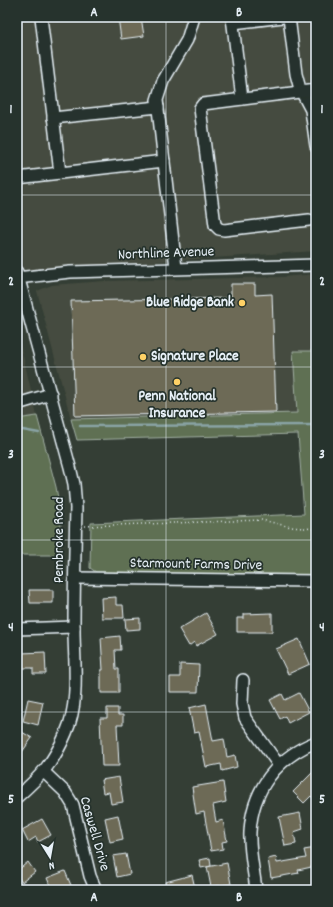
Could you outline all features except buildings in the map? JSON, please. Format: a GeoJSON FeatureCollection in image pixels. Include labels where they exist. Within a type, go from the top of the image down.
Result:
{"type":"FeatureCollection","features":[{"type":"Feature","properties":{"kind":"street"},"geometry":{"type":"LineString","coordinates":[[41,17],[60,173]]}},
{"type":"Feature","properties":{"kind":"street"},"geometry":{"type":"LineString","coordinates":[[176,268],[157,100],[163,81],[187,40],[194,17]]}},
{"type":"Feature","properties":{"kind":"street"},"geometry":{"type":"LineString","coordinates":[[242,99],[232,20],[283,17]]}},
{"type":"Feature","properties":{"kind":"street"},"geometry":{"type":"LineString","coordinates":[[289,17],[296,74],[302,92],[311,110],[316,146]]}},
{"type":"Feature","properties":{"kind":"street"},"geometry":{"type":"LineString","coordinates":[[309,220],[224,230],[219,229],[215,225],[200,108],[203,104],[316,90]]}},
{"type":"Feature","properties":{"kind":"street"},"geometry":{"type":"LineString","coordinates":[[53,118],[158,106]]}},
{"type":"Feature","properties":{"kind":"street"},"geometry":{"type":"LineString","coordinates":[[17,178],[164,161]]}},
{"type":"Feature","properties":{"kind":"street","name":"Northline Avenue"},"geometry":{"type":"LineString","coordinates":[[18,276],[70,272],[176,268],[316,265]]}},
{"type":"Feature","properties":{"kind":"street","name":"Pembroke Road"},"geometry":{"type":"LineString","coordinates":[[17,797],[44,772],[56,754],[67,731],[70,719],[74,687],[76,526],[74,484],[18,276]]}},
{"type":"Feature","properties":{"kind":"street"},"geometry":{"type":"LineString","coordinates":[[17,404],[51,394]]}},
{"type":"Feature","properties":{"kind":"street","name":"Starmount Farms Drive"},"geometry":{"type":"LineString","coordinates":[[75,578],[316,581]]}},
{"type":"Feature","properties":{"kind":"street"},"geometry":{"type":"LineString","coordinates":[[17,629],[74,627]]}},
{"type":"Feature","properties":{"kind":"street"},"geometry":{"type":"LineString","coordinates":[[243,680],[242,704],[245,718],[278,764]]}},
{"type":"Feature","properties":{"kind":"street"},"geometry":{"type":"LineString","coordinates":[[256,890],[250,834],[252,815],[258,796],[278,764],[305,746],[316,742]]}},
{"type":"Feature","properties":{"kind":"street","name":"Caswell Drive"},"geometry":{"type":"LineString","coordinates":[[44,772],[65,792],[73,805],[90,876],[96,890]]}},
{"type":"Feature","properties":{"kind":"path"},"geometry":{"type":"LineString","coordinates":[[76,526],[262,520],[291,527],[316,529]]}},
{"type":"Feature","properties":{"kind":"shaded area"},"geometry":{"type":"Polygon","coordinates":[[[17,17],[316,17],[316,251],[17,271],[17,17]]]}},
{"type":"Feature","properties":{"kind":"shaded area"},"geometry":{"type":"Polygon","coordinates":[[[316,274],[316,351],[293,352],[297,413],[71,419],[37,291],[52,285],[105,281],[283,277],[316,274]]]}},
{"type":"Feature","properties":{"kind":"shaded area"},"geometry":{"type":"Polygon","coordinates":[[[17,330],[37,416],[17,419],[17,330]]]}},
{"type":"Feature","properties":{"kind":"green space"},"geometry":{"type":"Polygon","coordinates":[[[293,351],[316,351],[316,576],[96,572],[90,568],[91,523],[304,514],[298,434],[77,440],[71,419],[297,413],[293,351]]]}},
{"type":"Feature","properties":{"kind":"green space"},"geometry":{"type":"Polygon","coordinates":[[[37,416],[56,487],[61,516],[60,555],[17,555],[17,419],[37,416]]]}},
{"type":"Feature","properties":{"kind":"waterway"},"geometry":{"type":"LineString","coordinates":[[80,426],[316,425]]}},
{"type":"Feature","properties":{"kind":"waterway"},"geometry":{"type":"LineString","coordinates":[[17,429],[39,433]]}},
{"type":"Feature","properties":{"kind":"place","name":"Blue Ridge Bank"},"geometry":{"type":"Point","coordinates":[242,303]}},
{"type":"Feature","properties":{"kind":"place","name":"Signature Place"},"geometry":{"type":"Point","coordinates":[143,357]}},
{"type":"Feature","properties":{"kind":"place","name":"Penn National Insurance"},"geometry":{"type":"Point","coordinates":[177,382]}}]}
